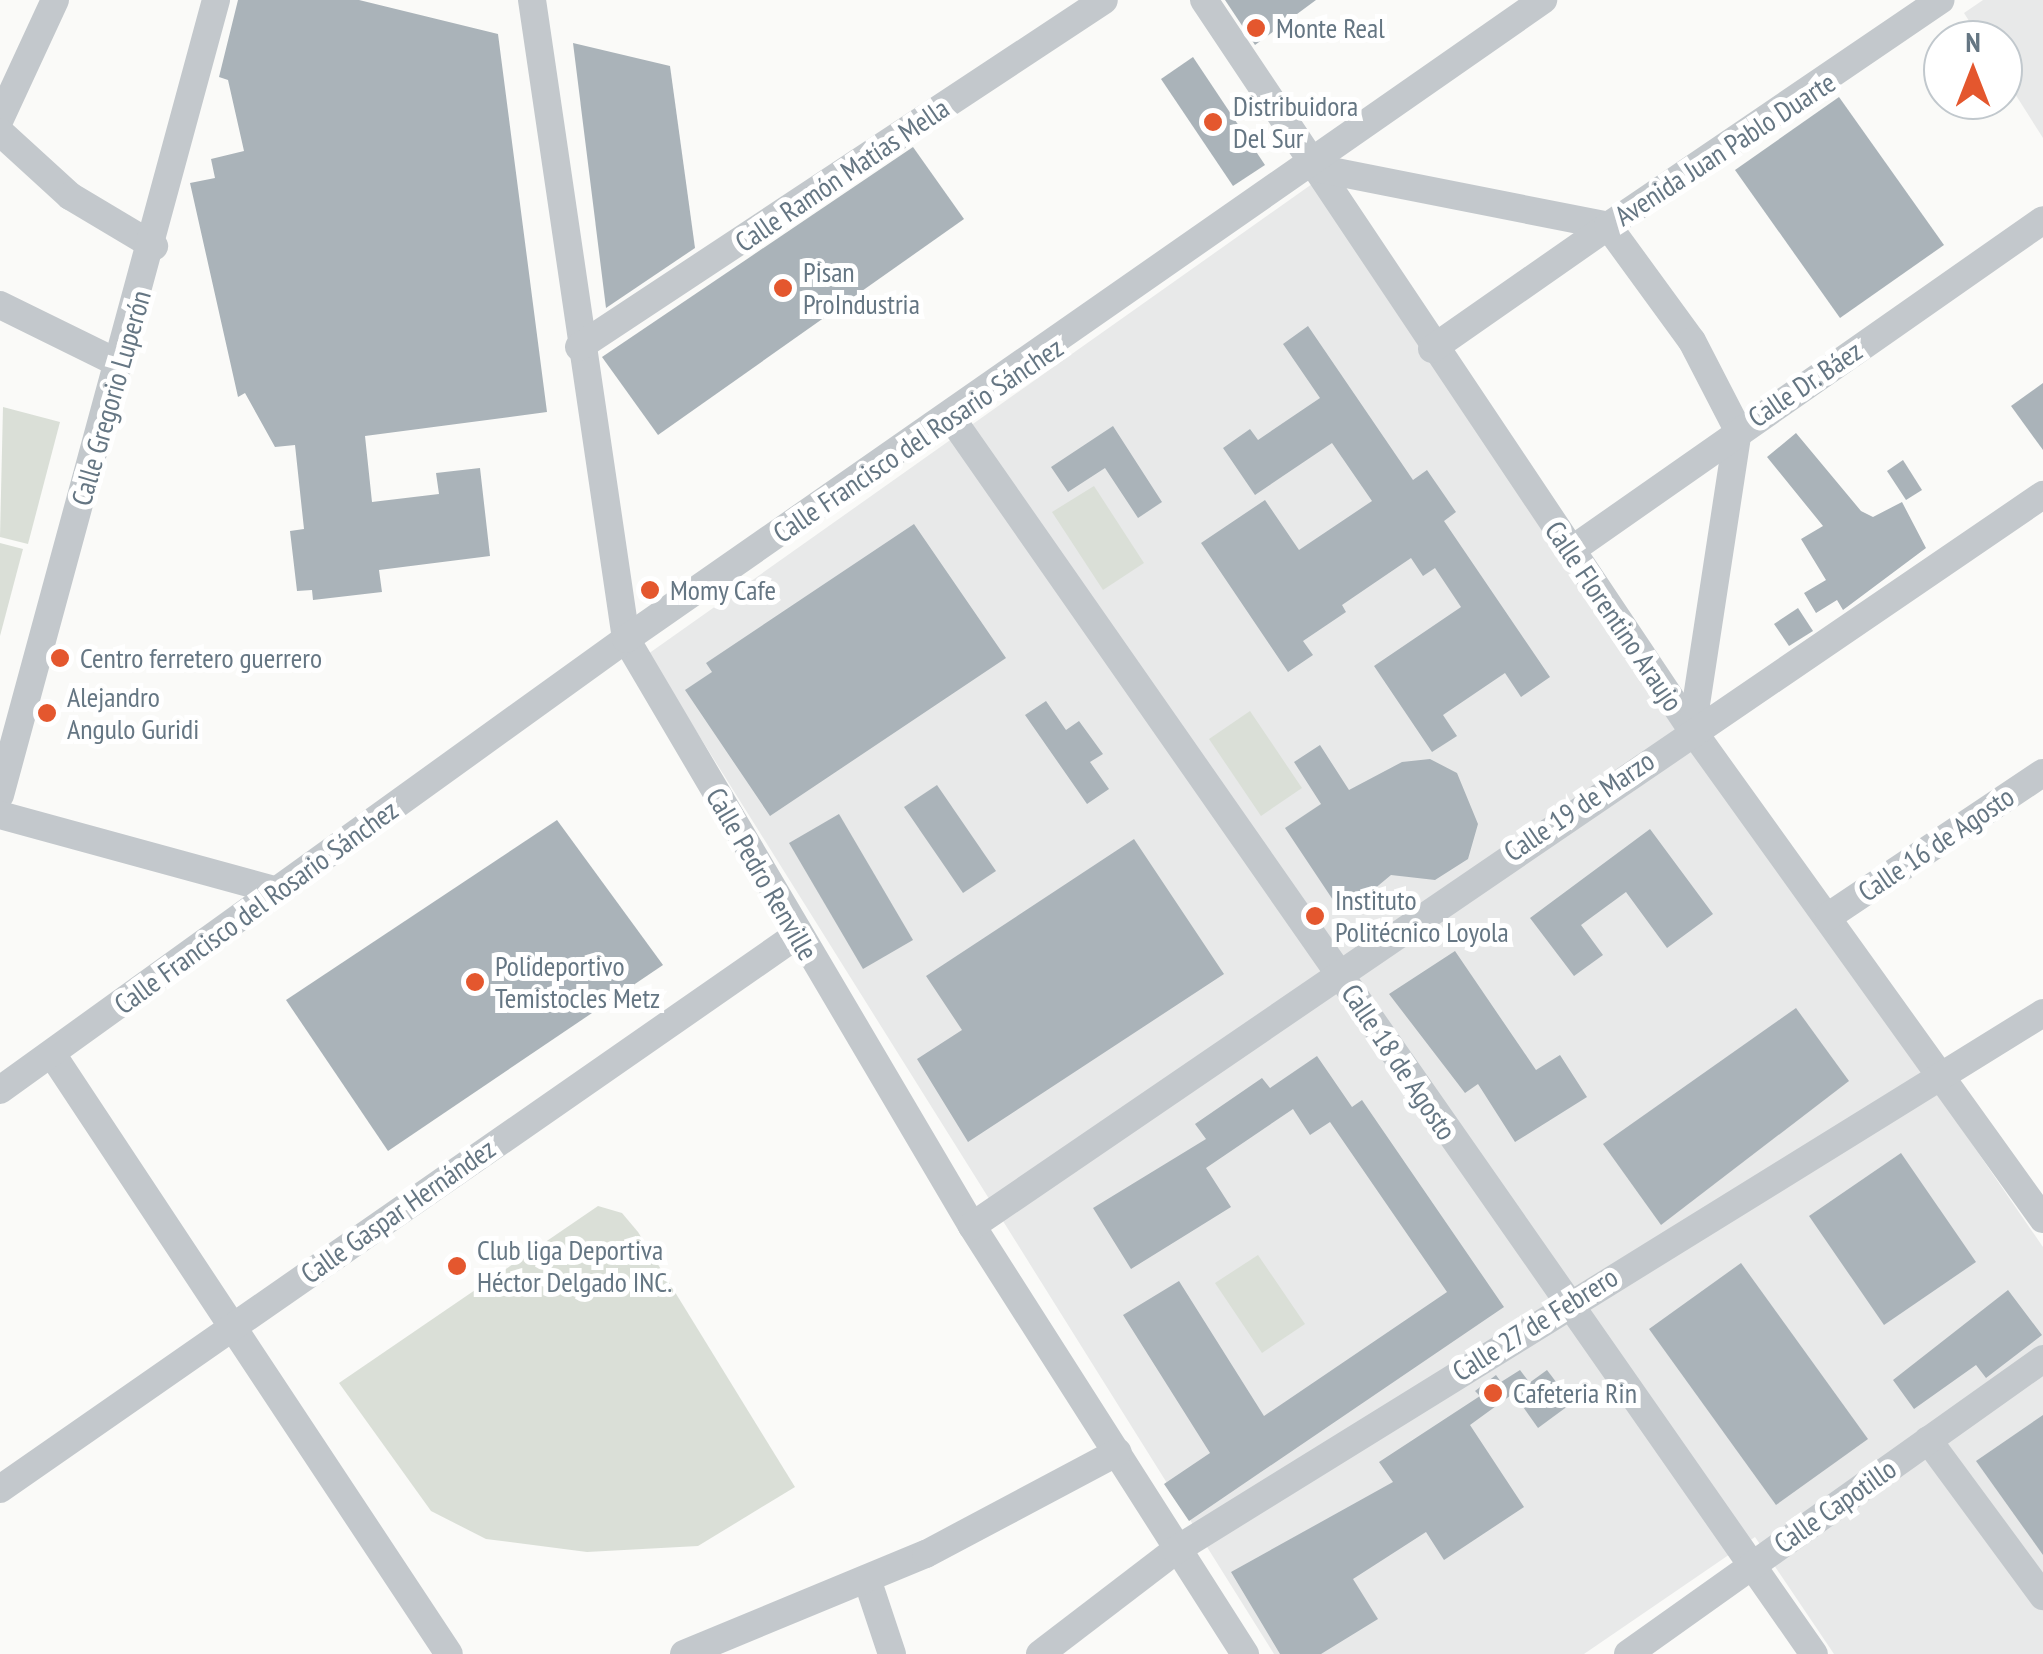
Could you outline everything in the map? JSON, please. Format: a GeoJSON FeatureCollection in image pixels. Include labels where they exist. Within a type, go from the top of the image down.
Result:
{"type":"FeatureCollection","features":[{"type":"Feature","properties":{"kind":"street"},"geometry":{"type":"LineString","coordinates":[[0,119],[54,0]]}},
{"type":"Feature","properties":{"kind":"street","name":"Calle Gregorio Luperón"},"geometry":{"type":"LineString","coordinates":[[0,795],[154,246],[216,0]]}},
{"type":"Feature","properties":{"kind":"street","name":"Calle Pedro Renville"},"geometry":{"type":"LineString","coordinates":[[532,0],[579,348],[626,639],[972,1226],[1245,1654]]}},
{"type":"Feature","properties":{"kind":"street","name":"Calle Ramón Matías Mella"},"geometry":{"type":"LineString","coordinates":[[579,348],[1104,0]]}},
{"type":"Feature","properties":{"kind":"street","name":"Calle Florentino Araujo"},"geometry":{"type":"LineString","coordinates":[[1204,0],[1432,349],[1692,730],[2043,1219]]}},
{"type":"Feature","properties":{"kind":"street","name":"Calle Francisco del Rosario Sánchez"},"geometry":{"type":"LineString","coordinates":[[0,1090],[626,639],[952,419],[1543,0]]}},
{"type":"Feature","properties":{"kind":"street","name":"Avenida Juan Pablo Duarte"},"geometry":{"type":"LineString","coordinates":[[1311,167],[1608,226],[1941,0]]}},
{"type":"Feature","properties":{"kind":"street"},"geometry":{"type":"LineString","coordinates":[[0,132],[70,196],[154,246]]}},
{"type":"Feature","properties":{"kind":"street","name":"Calle Dr. Báez"},"geometry":{"type":"LineString","coordinates":[[1570,551],[2043,220]]}},
{"type":"Feature","properties":{"kind":"street"},"geometry":{"type":"LineString","coordinates":[[1432,349],[1608,226],[1692,342],[1738,430],[1692,730]]}},
{"type":"Feature","properties":{"kind":"street"},"geometry":{"type":"LineString","coordinates":[[0,306],[120,364]]}},
{"type":"Feature","properties":{"kind":"street","name":"Calle 18 de Agosto"},"geometry":{"type":"LineString","coordinates":[[952,419],[1336,969],[1564,1304],[1814,1654]]}},
{"type":"Feature","properties":{"kind":"street","name":"Calle 19 de Marzo"},"geometry":{"type":"LineString","coordinates":[[972,1226],[1336,969],[2043,495]]}},
{"type":"Feature","properties":{"kind":"street","name":"Calle 16 de Agosto"},"geometry":{"type":"LineString","coordinates":[[1829,916],[2043,772]]}},
{"type":"Feature","properties":{"kind":"street"},"geometry":{"type":"LineString","coordinates":[[0,815],[276,891]]}},
{"type":"Feature","properties":{"kind":"street","name":"Calle Gaspar Hernández"},"geometry":{"type":"LineString","coordinates":[[0,1488],[797,935]]}},
{"type":"Feature","properties":{"kind":"street","name":"Calle 27 de Febrero"},"geometry":{"type":"LineString","coordinates":[[1040,1654],[1176,1550],[1564,1304],[2043,1012]]}},
{"type":"Feature","properties":{"kind":"street"},"geometry":{"type":"LineString","coordinates":[[52,1054],[229,1329],[450,1654]]}},
{"type":"Feature","properties":{"kind":"street","name":"Calle Capotillo"},"geometry":{"type":"LineString","coordinates":[[1628,1654],[2043,1359]]}},
{"type":"Feature","properties":{"kind":"street"},"geometry":{"type":"LineString","coordinates":[[1928,1440],[2043,1596]]}},
{"type":"Feature","properties":{"kind":"street"},"geometry":{"type":"LineString","coordinates":[[684,1654],[868,1579],[1118,1452]]}},
{"type":"Feature","properties":{"kind":"street"},"geometry":{"type":"LineString","coordinates":[[868,1579],[892,1654]]}},
{"type":"Feature","properties":{"kind":"shaded area"},"geometry":{"type":"Polygon","coordinates":[[[1983,0],[2043,0],[2043,138],[2023,106],[2023,20],[1968,20],[1964,13],[1983,0]]]}},
{"type":"Feature","properties":{"kind":"shaded area","name":"Instituto Politécnico Loyola"},"geometry":{"type":"Polygon","coordinates":[[[1312,184],[2043,1247],[2043,1654],[1834,1654],[1755,1537],[1584,1654],[1274,1654],[648,654],[1312,184]]]}},
{"type":"Feature","properties":{"kind":"shaded area"},"geometry":{"type":"Polygon","coordinates":[[[3,407],[60,422],[28,544],[0,537],[3,407]]]}},
{"type":"Feature","properties":{"kind":"shaded area"},"geometry":{"type":"Polygon","coordinates":[[[1094,486],[1144,563],[1103,590],[1052,512],[1094,486]]]}},
{"type":"Feature","properties":{"kind":"shaded area"},"geometry":{"type":"Polygon","coordinates":[[[0,543],[23,549],[0,636],[0,543]]]}},
{"type":"Feature","properties":{"kind":"shaded area"},"geometry":{"type":"Polygon","coordinates":[[[1250,711],[1302,788],[1261,816],[1209,739],[1250,711]]]}},
{"type":"Feature","properties":{"kind":"shaded area"},"geometry":{"type":"Polygon","coordinates":[[[598,1206],[622,1213],[638,1232],[795,1487],[698,1546],[587,1552],[486,1539],[431,1511],[339,1383],[598,1206]]]}},
{"type":"Feature","properties":{"kind":"shaded area"},"geometry":{"type":"Polygon","coordinates":[[[1258,1255],[1305,1324],[1262,1353],[1215,1283],[1258,1255]]]}},
{"type":"Feature","properties":{"kind":"building"},"geometry":{"type":"Polygon","coordinates":[[[238,0],[359,0],[498,34],[547,412],[365,436],[372,502],[439,494],[436,473],[480,468],[490,556],[379,570],[382,592],[313,600],[312,590],[297,591],[290,531],[304,529],[295,445],[275,447],[245,393],[238,397],[190,183],[215,178],[211,159],[244,151],[228,80],[219,77],[238,0]]]}},
{"type":"Feature","properties":{"kind":"building","name":"Monte Real"},"geometry":{"type":"Polygon","coordinates":[[[1225,0],[1316,0],[1255,45],[1225,0]]]}},
{"type":"Feature","properties":{"kind":"building"},"geometry":{"type":"Polygon","coordinates":[[[573,43],[670,66],[695,248],[606,308],[573,43]]]}},
{"type":"Feature","properties":{"kind":"building","name":"Distribuidora Del Sur"},"geometry":{"type":"Polygon","coordinates":[[[1193,57],[1265,165],[1233,186],[1161,79],[1193,57]]]}},
{"type":"Feature","properties":{"kind":"building"},"geometry":{"type":"Polygon","coordinates":[[[1839,97],[1944,245],[1840,318],[1735,170],[1839,97]]]}},
{"type":"Feature","properties":{"kind":"building","name":"Pisan ProIndustria"},"geometry":{"type":"Polygon","coordinates":[[[913,147],[964,219],[658,435],[602,357],[913,147]]]}},
{"type":"Feature","properties":{"kind":"building"},"geometry":{"type":"Polygon","coordinates":[[[1308,326],[1413,480],[1427,470],[1456,512],[1444,521],[1550,677],[1521,697],[1505,673],[1443,715],[1457,736],[1432,752],[1374,666],[1461,607],[1435,568],[1423,576],[1411,558],[1342,605],[1346,612],[1303,641],[1313,655],[1288,672],[1201,543],[1265,500],[1299,550],[1372,501],[1332,443],[1255,495],[1223,448],[1250,429],[1258,440],[1320,398],[1283,344],[1308,326]]]}},
{"type":"Feature","properties":{"kind":"building"},"geometry":{"type":"Polygon","coordinates":[[[2043,383],[2043,450],[2011,406],[2043,383]]]}},
{"type":"Feature","properties":{"kind":"building"},"geometry":{"type":"Polygon","coordinates":[[[1113,426],[1162,502],[1138,518],[1105,468],[1068,492],[1051,467],[1113,426]]]}},
{"type":"Feature","properties":{"kind":"building"},"geometry":{"type":"Polygon","coordinates":[[[1796,433],[1861,511],[1873,517],[1902,502],[1926,548],[1843,610],[1837,600],[1816,613],[1804,593],[1826,580],[1801,539],[1823,526],[1767,457],[1796,433]]]}},
{"type":"Feature","properties":{"kind":"building"},"geometry":{"type":"Polygon","coordinates":[[[1903,460],[1922,490],[1906,500],[1887,471],[1903,460]]]}},
{"type":"Feature","properties":{"kind":"building"},"geometry":{"type":"Polygon","coordinates":[[[914,524],[1006,658],[770,816],[685,690],[712,672],[706,663],[914,524]]]}},
{"type":"Feature","properties":{"kind":"building"},"geometry":{"type":"Polygon","coordinates":[[[1798,608],[1813,631],[1789,646],[1774,624],[1798,608]]]}},
{"type":"Feature","properties":{"kind":"building"},"geometry":{"type":"Polygon","coordinates":[[[1046,701],[1066,730],[1079,721],[1103,754],[1090,762],[1109,789],[1087,804],[1025,715],[1046,701]]]}},
{"type":"Feature","properties":{"kind":"building"},"geometry":{"type":"Polygon","coordinates":[[[1320,745],[1349,790],[1402,762],[1430,759],[1457,773],[1478,824],[1468,859],[1435,880],[1391,875],[1343,915],[1285,828],[1321,804],[1294,762],[1320,745]]]}},
{"type":"Feature","properties":{"kind":"building"},"geometry":{"type":"Polygon","coordinates":[[[937,785],[996,871],[963,893],[904,807],[937,785]]]}},
{"type":"Feature","properties":{"kind":"building"},"geometry":{"type":"Polygon","coordinates":[[[839,814],[913,940],[863,969],[789,843],[839,814]]]}},
{"type":"Feature","properties":{"kind":"building","name":"Polideportivo Temistocles Metz"},"geometry":{"type":"Polygon","coordinates":[[[557,820],[663,965],[388,1151],[286,1000],[557,820]]]}},
{"type":"Feature","properties":{"kind":"building"},"geometry":{"type":"Polygon","coordinates":[[[1650,829],[1713,914],[1667,948],[1626,892],[1581,925],[1603,955],[1574,976],[1530,918],[1650,829]]]}},
{"type":"Feature","properties":{"kind":"building"},"geometry":{"type":"Polygon","coordinates":[[[1134,839],[1224,974],[968,1142],[917,1059],[962,1030],[926,976],[1134,839]]]}},
{"type":"Feature","properties":{"kind":"building"},"geometry":{"type":"Polygon","coordinates":[[[1455,951],[1536,1070],[1560,1055],[1587,1097],[1515,1142],[1478,1084],[1465,1093],[1389,994],[1455,951]]]}},
{"type":"Feature","properties":{"kind":"building"},"geometry":{"type":"Polygon","coordinates":[[[1796,1008],[1849,1081],[1661,1225],[1603,1144],[1796,1008]]]}},
{"type":"Feature","properties":{"kind":"building"},"geometry":{"type":"Polygon","coordinates":[[[1317,1056],[1352,1107],[1362,1100],[1504,1307],[1189,1521],[1164,1484],[1210,1453],[1123,1315],[1179,1281],[1264,1416],[1447,1292],[1330,1122],[1310,1135],[1293,1109],[1206,1168],[1231,1207],[1131,1269],[1093,1208],[1206,1139],[1195,1124],[1262,1078],[1270,1088],[1317,1056]]]}},
{"type":"Feature","properties":{"kind":"building"},"geometry":{"type":"Polygon","coordinates":[[[1901,1153],[1976,1262],[1884,1325],[1809,1216],[1901,1153]]]}},
{"type":"Feature","properties":{"kind":"building"},"geometry":{"type":"Polygon","coordinates":[[[1741,1263],[1868,1439],[1776,1505],[1649,1329],[1741,1263]]]}},
{"type":"Feature","properties":{"kind":"building"},"geometry":{"type":"Polygon","coordinates":[[[2008,1290],[2042,1335],[1986,1378],[1976,1365],[1914,1409],[1893,1380],[2008,1290]]]}},
{"type":"Feature","properties":{"kind":"building"},"geometry":{"type":"Polygon","coordinates":[[[1520,1370],[1529,1382],[1470,1425],[1524,1507],[1444,1560],[1426,1532],[1353,1579],[1378,1619],[1321,1654],[1280,1654],[1231,1572],[1393,1482],[1379,1462],[1480,1396],[1475,1391],[1496,1375],[1501,1382],[1520,1370]]]}},
{"type":"Feature","properties":{"kind":"building"},"geometry":{"type":"Polygon","coordinates":[[[1547,1370],[1572,1403],[1538,1428],[1514,1394],[1547,1370]]]}},
{"type":"Feature","properties":{"kind":"building"},"geometry":{"type":"Polygon","coordinates":[[[2043,1415],[2043,1555],[1976,1461],[2043,1415]]]}},
{"type":"Feature","properties":{"kind":"place","name":"Monte Real"},"geometry":{"type":"Point","coordinates":[1256,28]}},
{"type":"Feature","properties":{"kind":"place","name":"Distribuidora Del Sur"},"geometry":{"type":"Point","coordinates":[1213,122]}},
{"type":"Feature","properties":{"kind":"place","name":"Pisan ProIndustria"},"geometry":{"type":"Point","coordinates":[783,288]}},
{"type":"Feature","properties":{"kind":"place","name":"Momy Cafe"},"geometry":{"type":"Point","coordinates":[650,590]}},
{"type":"Feature","properties":{"kind":"place","name":"Centro ferretero guerrero"},"geometry":{"type":"Point","coordinates":[60,658]}},
{"type":"Feature","properties":{"kind":"place","name":"Alejandro Angulo Guridi"},"geometry":{"type":"Point","coordinates":[47,713]}},
{"type":"Feature","properties":{"kind":"place","name":"Instituto Politécnico Loyola"},"geometry":{"type":"Point","coordinates":[1315,916]}},
{"type":"Feature","properties":{"kind":"place","name":"Polideportivo Temistocles Metz"},"geometry":{"type":"Point","coordinates":[475,982]}},
{"type":"Feature","properties":{"kind":"place","name":"Club liga Deportiva Héctor Delgado INC."},"geometry":{"type":"Point","coordinates":[457,1266]}},
{"type":"Feature","properties":{"kind":"place","name":"Cafeteria Rin"},"geometry":{"type":"Point","coordinates":[1493,1393]}}]}
